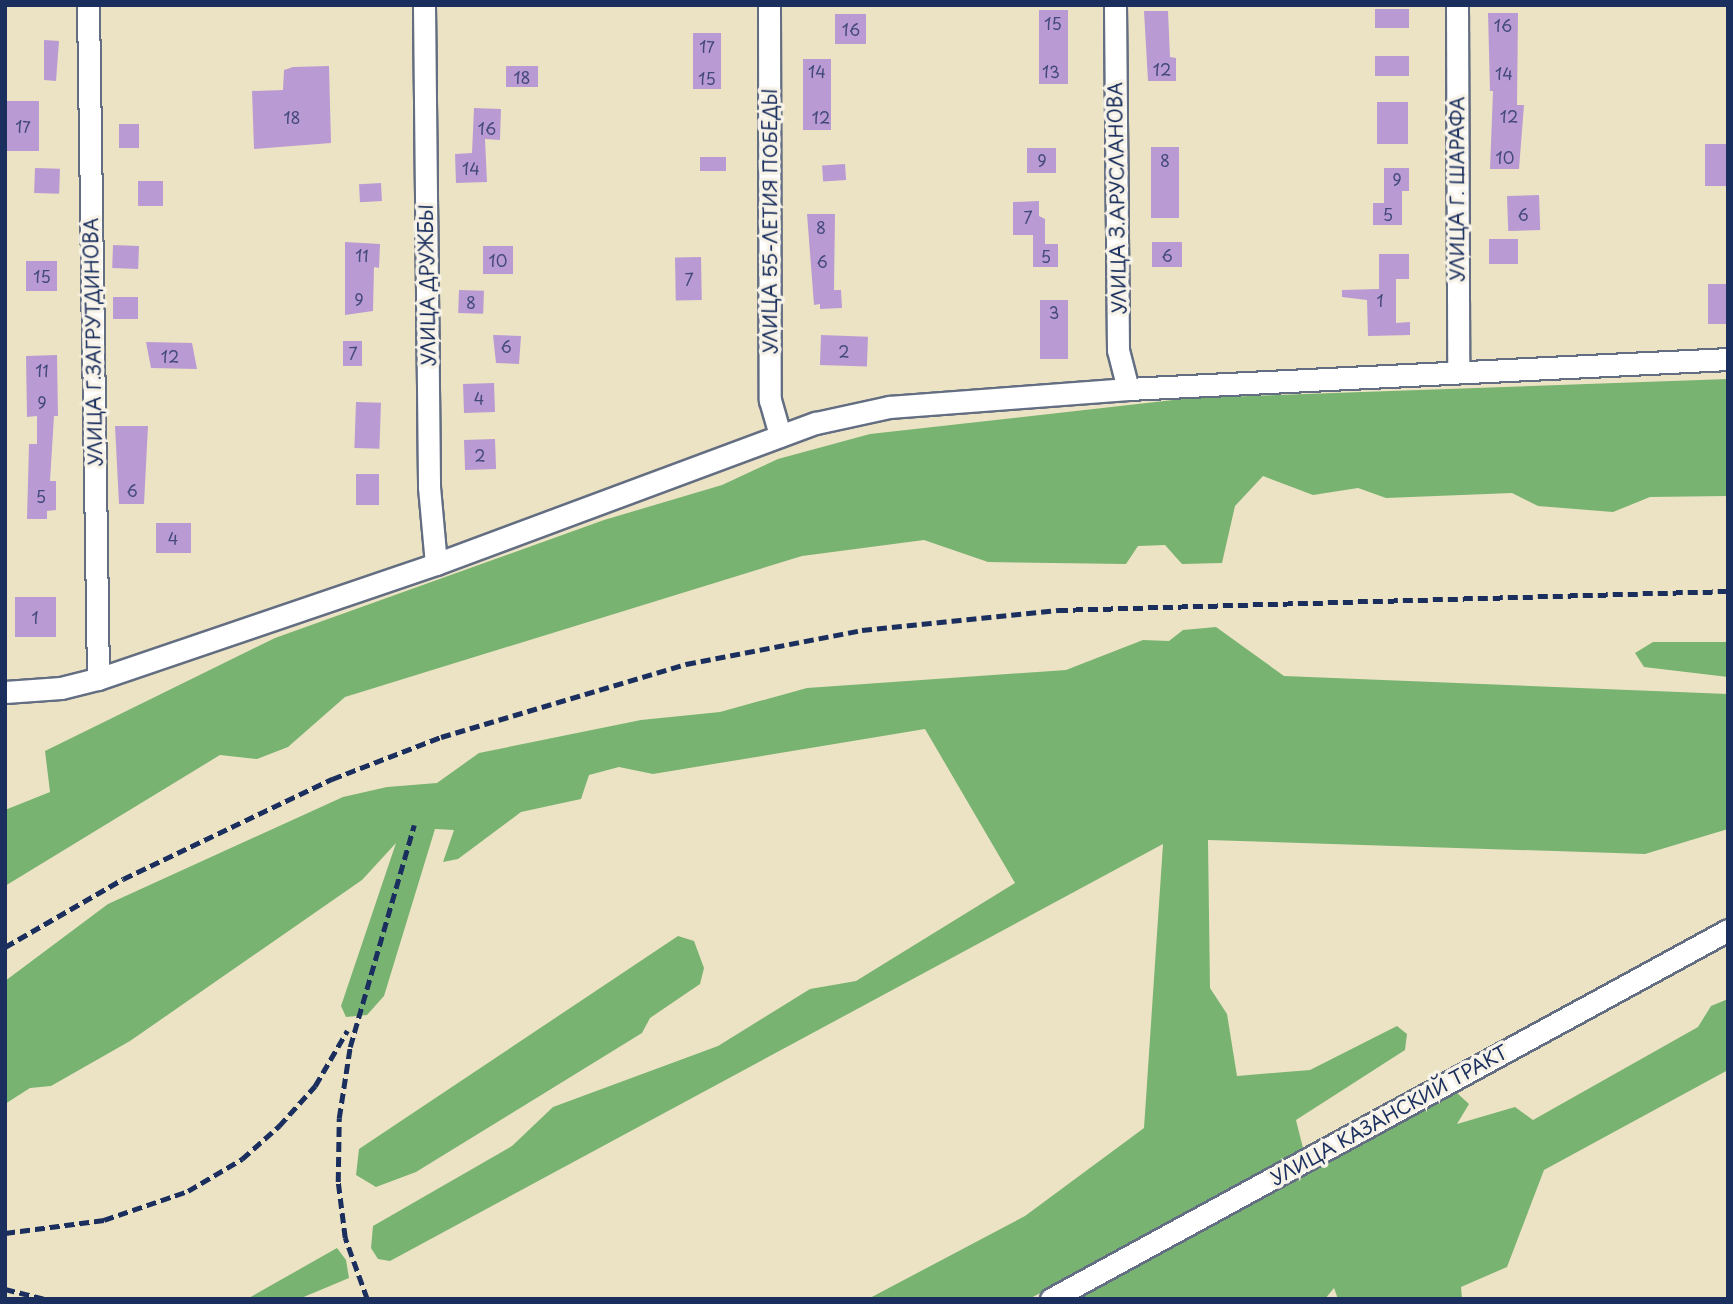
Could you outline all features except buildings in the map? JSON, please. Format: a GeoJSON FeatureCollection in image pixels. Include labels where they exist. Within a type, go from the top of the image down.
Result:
{"type":"FeatureCollection","features":[{"type":"Feature","properties":{"kind":"street","name":"УЛИЦА Г.ЗАГРУТДИНОВА"},"geometry":{"type":"LineString","coordinates":[[88,5],[98,679]]}},
{"type":"Feature","properties":{"kind":"street","name":"УЛИЦА ДРУЖБЫ"},"geometry":{"type":"LineString","coordinates":[[424,5],[429,487],[436,564]]}},
{"type":"Feature","properties":{"kind":"street","name":"УЛИЦА 55-ЛЕТИЯ ПОБЕДЫ"},"geometry":{"type":"LineString","coordinates":[[769,5],[770,400],[780,436]]}},
{"type":"Feature","properties":{"kind":"street","name":"УЛИЦА З.АРУСЛАНОВА"},"geometry":{"type":"LineString","coordinates":[[1115,5],[1118,350],[1128,389]]}},
{"type":"Feature","properties":{"kind":"street","name":"УЛИЦА Г. ШАРАФА"},"geometry":{"type":"LineString","coordinates":[[1457,5],[1458,372]]}},
{"type":"Feature","properties":{"kind":"street"},"geometry":{"type":"LineString","coordinates":[[5,692],[61,688],[98,679],[436,564],[780,436],[888,407],[1128,389],[1728,359]]}},
{"type":"Feature","properties":{"kind":"street","name":"УЛИЦА КАЗАНСКИЙ ТРАКТ"},"geometry":{"type":"LineString","coordinates":[[1051,1299],[1728,930]]}},
{"type":"Feature","properties":{"kind":"green space"},"geometry":{"type":"Polygon","coordinates":[[[1728,379],[1728,496],[1650,497],[1613,512],[1538,506],[1512,493],[1386,498],[1358,488],[1313,495],[1263,476],[1235,506],[1222,563],[1182,564],[1165,545],[1138,546],[1126,564],[988,562],[924,540],[802,556],[345,697],[288,747],[257,759],[220,755],[5,886],[5,810],[50,792],[45,751],[275,638],[604,520],[722,485],[778,459],[870,434],[1191,398],[1728,379]]]}},
{"type":"Feature","properties":{"kind":"green space"},"geometry":{"type":"Polygon","coordinates":[[[1216,627],[1284,676],[1728,694],[1728,829],[1645,854],[1208,840],[1210,988],[1227,1014],[1237,1076],[1310,1070],[1397,1026],[1407,1034],[1405,1050],[1296,1120],[1304,1152],[1029,1299],[868,1299],[1025,1216],[1144,1128],[1163,844],[390,1261],[378,1259],[371,1248],[373,1226],[512,1146],[553,1107],[718,1046],[810,989],[856,981],[1015,883],[925,729],[653,774],[619,767],[589,775],[581,799],[521,812],[458,859],[443,862],[454,830],[435,829],[384,996],[367,1015],[346,1017],[341,1006],[396,843],[362,880],[130,1041],[51,1086],[30,1088],[5,1104],[5,981],[108,904],[343,797],[387,787],[437,783],[479,753],[641,720],[720,712],[807,688],[1066,670],[1143,640],[1169,641],[1183,630],[1216,627]]]}},
{"type":"Feature","properties":{"kind":"green space"},"geometry":{"type":"Polygon","coordinates":[[[1653,642],[1728,642],[1728,677],[1644,667],[1635,653],[1653,642]]]}},
{"type":"Feature","properties":{"kind":"green space"},"geometry":{"type":"Polygon","coordinates":[[[678,936],[694,941],[704,968],[700,984],[650,1018],[642,1033],[416,1172],[376,1187],[356,1175],[359,1149],[678,936]]]}},
{"type":"Feature","properties":{"kind":"green space"},"geometry":{"type":"Polygon","coordinates":[[[1728,999],[1728,1070],[1544,1170],[1507,1267],[1461,1287],[1462,1299],[1338,1299],[1334,1288],[1325,1299],[1073,1299],[1456,1092],[1469,1104],[1457,1124],[1515,1107],[1533,1120],[1698,1027],[1711,1006],[1728,999]]]}},
{"type":"Feature","properties":{"kind":"green space"},"geometry":{"type":"Polygon","coordinates":[[[337,1248],[346,1260],[349,1278],[299,1299],[247,1299],[337,1248]]]}},
{"type":"Feature","properties":{"kind":"railway"},"geometry":{"type":"LineString","coordinates":[[5,947],[123,879],[332,779],[441,737],[686,664],[862,630],[1058,610],[1728,591]]}},
{"type":"Feature","properties":{"kind":"railway"},"geometry":{"type":"LineString","coordinates":[[367,1299],[345,1238],[338,1182],[339,1118],[350,1047],[414,825]]}},
{"type":"Feature","properties":{"kind":"railway"},"geometry":{"type":"LineString","coordinates":[[5,1233],[104,1220],[188,1191],[242,1159],[279,1126],[315,1086],[347,1031]]}},
{"type":"Feature","properties":{"kind":"railway"},"geometry":{"type":"LineString","coordinates":[[5,1289],[45,1299]]}}]}
